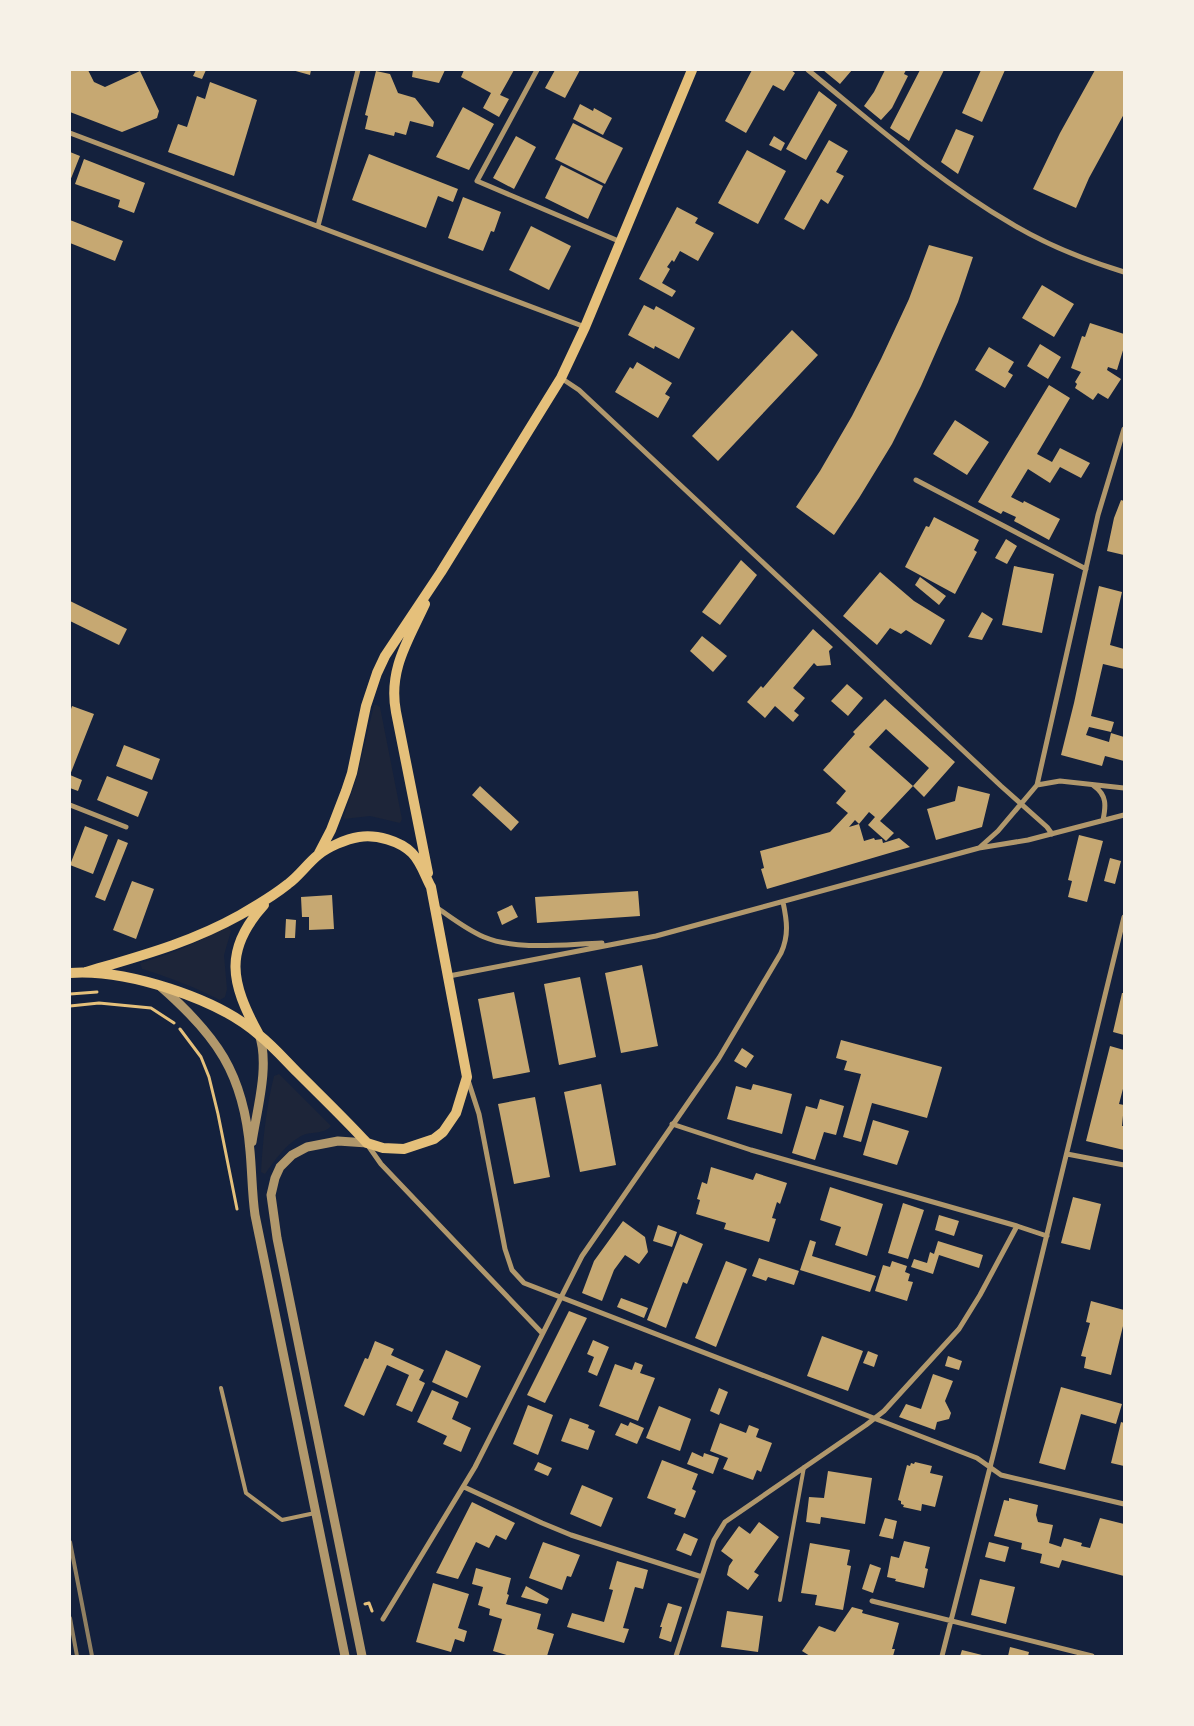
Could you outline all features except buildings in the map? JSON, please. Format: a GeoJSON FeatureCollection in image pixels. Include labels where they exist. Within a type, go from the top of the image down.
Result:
{"type":"FeatureCollection","features":[{"type":"Feature","properties":{"kind":"main road"},"geometry":{"type":"LineString","coordinates":[[318,855],[331,830],[346,790],[366,706],[377,673],[394,642],[441,572],[562,378],[692,70]]}},
{"type":"Feature","properties":{"kind":"main road"},"geometry":{"type":"LineString","coordinates":[[70,973],[86,972],[128,978],[160,986],[205,1002],[231,1016],[258,1034],[367,1144],[382,1148],[404,1149],[434,1138],[443,1132],[456,1113],[467,1077],[449,976],[396,712],[393,688],[403,650],[441,572]]}},
{"type":"Feature","properties":{"kind":"main road"},"geometry":{"type":"LineString","coordinates":[[258,1034],[240,995],[236,974],[236,954],[246,927],[271,897],[318,855],[344,841],[360,837],[373,836],[386,839],[412,853],[418,860],[431,887]]}},
{"type":"Feature","properties":{"kind":"main road"},"geometry":{"type":"LineString","coordinates":[[86,972],[189,941],[271,897]]}},
{"type":"Feature","properties":{"kind":"street"},"geometry":{"type":"LineString","coordinates":[[318,226],[358,70]]}},
{"type":"Feature","properties":{"kind":"street"},"geometry":{"type":"LineString","coordinates":[[537,70],[477,181],[621,242]]}},
{"type":"Feature","properties":{"kind":"street"},"geometry":{"type":"LineString","coordinates":[[808,70],[892,138],[979,204],[1048,244],[1124,272]]}},
{"type":"Feature","properties":{"kind":"street"},"geometry":{"type":"LineString","coordinates":[[70,133],[585,327]]}},
{"type":"Feature","properties":{"kind":"street"},"geometry":{"type":"LineString","coordinates":[[562,378],[579,390],[1001,786],[1022,803],[1052,834]]}},
{"type":"Feature","properties":{"kind":"street"},"geometry":{"type":"LineString","coordinates":[[979,848],[993,837],[1037,785],[1103,494],[1124,429]]}},
{"type":"Feature","properties":{"kind":"street"},"geometry":{"type":"LineString","coordinates":[[916,480],[1086,569]]}},
{"type":"Feature","properties":{"kind":"street"},"geometry":{"type":"LineString","coordinates":[[1037,785],[1060,782],[1124,788]]}},
{"type":"Feature","properties":{"kind":"street"},"geometry":{"type":"LineString","coordinates":[[1094,786],[1102,794],[1106,804],[1103,820]]}},
{"type":"Feature","properties":{"kind":"street"},"geometry":{"type":"LineString","coordinates":[[70,805],[126,827]]}},
{"type":"Feature","properties":{"kind":"street"},"geometry":{"type":"LineString","coordinates":[[449,976],[684,929],[979,848],[1028,840],[1124,816]]}},
{"type":"Feature","properties":{"kind":"street"},"geometry":{"type":"LineString","coordinates":[[383,1619],[464,1487],[588,1245],[727,1046],[781,953],[787,933],[783,902]]}},
{"type":"Feature","properties":{"kind":"street"},"geometry":{"type":"LineString","coordinates":[[435,906],[476,933],[498,942],[509,944],[618,943]]}},
{"type":"Feature","properties":{"kind":"street"},"geometry":{"type":"LineString","coordinates":[[942,1656],[1124,918]]}},
{"type":"Feature","properties":{"kind":"street"},"geometry":{"type":"LineString","coordinates":[[160,986],[199,1022],[225,1058],[240,1094],[250,1150],[254,1215],[345,1656]]}},
{"type":"Feature","properties":{"kind":"street"},"geometry":{"type":"LineString","coordinates":[[250,1150],[261,1088],[263,1046],[258,1034]]}},
{"type":"Feature","properties":{"kind":"street"},"geometry":{"type":"LineString","coordinates":[[467,1077],[479,1114],[505,1249],[515,1275],[524,1282],[977,1458],[1001,1475],[1124,1504]]}},
{"type":"Feature","properties":{"kind":"street"},"geometry":{"type":"LineString","coordinates":[[672,1124],[751,1150],[1047,1236]]}},
{"type":"Feature","properties":{"kind":"street"},"geometry":{"type":"LineString","coordinates":[[362,1656],[277,1238],[271,1195],[280,1167],[292,1155],[307,1148],[338,1140],[367,1144],[381,1164],[542,1333]]}},
{"type":"Feature","properties":{"kind":"street"},"geometry":{"type":"LineString","coordinates":[[1067,1154],[1124,1165]]}},
{"type":"Feature","properties":{"kind":"street"},"geometry":{"type":"LineString","coordinates":[[676,1656],[714,1540],[725,1522],[875,1418],[959,1329],[980,1295],[1017,1226]]}},
{"type":"Feature","properties":{"kind":"street"},"geometry":{"type":"LineString","coordinates":[[464,1487],[571,1535],[702,1577]]}},
{"type":"Feature","properties":{"kind":"street"},"geometry":{"type":"LineString","coordinates":[[872,1601],[1092,1656]]}},
{"type":"Feature","properties":{"kind":"lane"},"geometry":{"type":"LineString","coordinates":[[221,1388],[246,1493],[282,1520],[315,1513]]}},
{"type":"Feature","properties":{"kind":"lane"},"geometry":{"type":"LineString","coordinates":[[780,1600],[804,1468]]}},
{"type":"Feature","properties":{"kind":"path"},"geometry":{"type":"LineString","coordinates":[[70,994],[97,992]]}},
{"type":"Feature","properties":{"kind":"path"},"geometry":{"type":"LineString","coordinates":[[70,1006],[100,1003],[151,1008],[164,1015],[177,1026],[201,1057],[213,1088],[238,1216]]}},
{"type":"Feature","properties":{"kind":"shaded area"},"geometry":{"type":"Polygon","coordinates":[[[374,705],[380,707],[402,819],[400,823],[370,816],[344,819],[357,776],[374,705]]]}},
{"type":"Feature","properties":{"kind":"shaded area"},"geometry":{"type":"Polygon","coordinates":[[[228,926],[231,931],[224,955],[227,989],[225,997],[220,1000],[162,975],[142,969],[140,963],[185,947],[228,926]]]}},
{"type":"Feature","properties":{"kind":"shaded area"},"geometry":{"type":"Polygon","coordinates":[[[279,1074],[331,1126],[325,1131],[301,1136],[295,1140],[281,1153],[265,1174],[261,1172],[267,1112],[274,1076],[279,1074]]]}},
{"type":"Feature","properties":{"kind":"railway"},"geometry":{"type":"LineString","coordinates":[[70,1542],[92,1656]]}},
{"type":"Feature","properties":{"kind":"railway"},"geometry":{"type":"LineString","coordinates":[[70,1618],[77,1656]]}}]}
